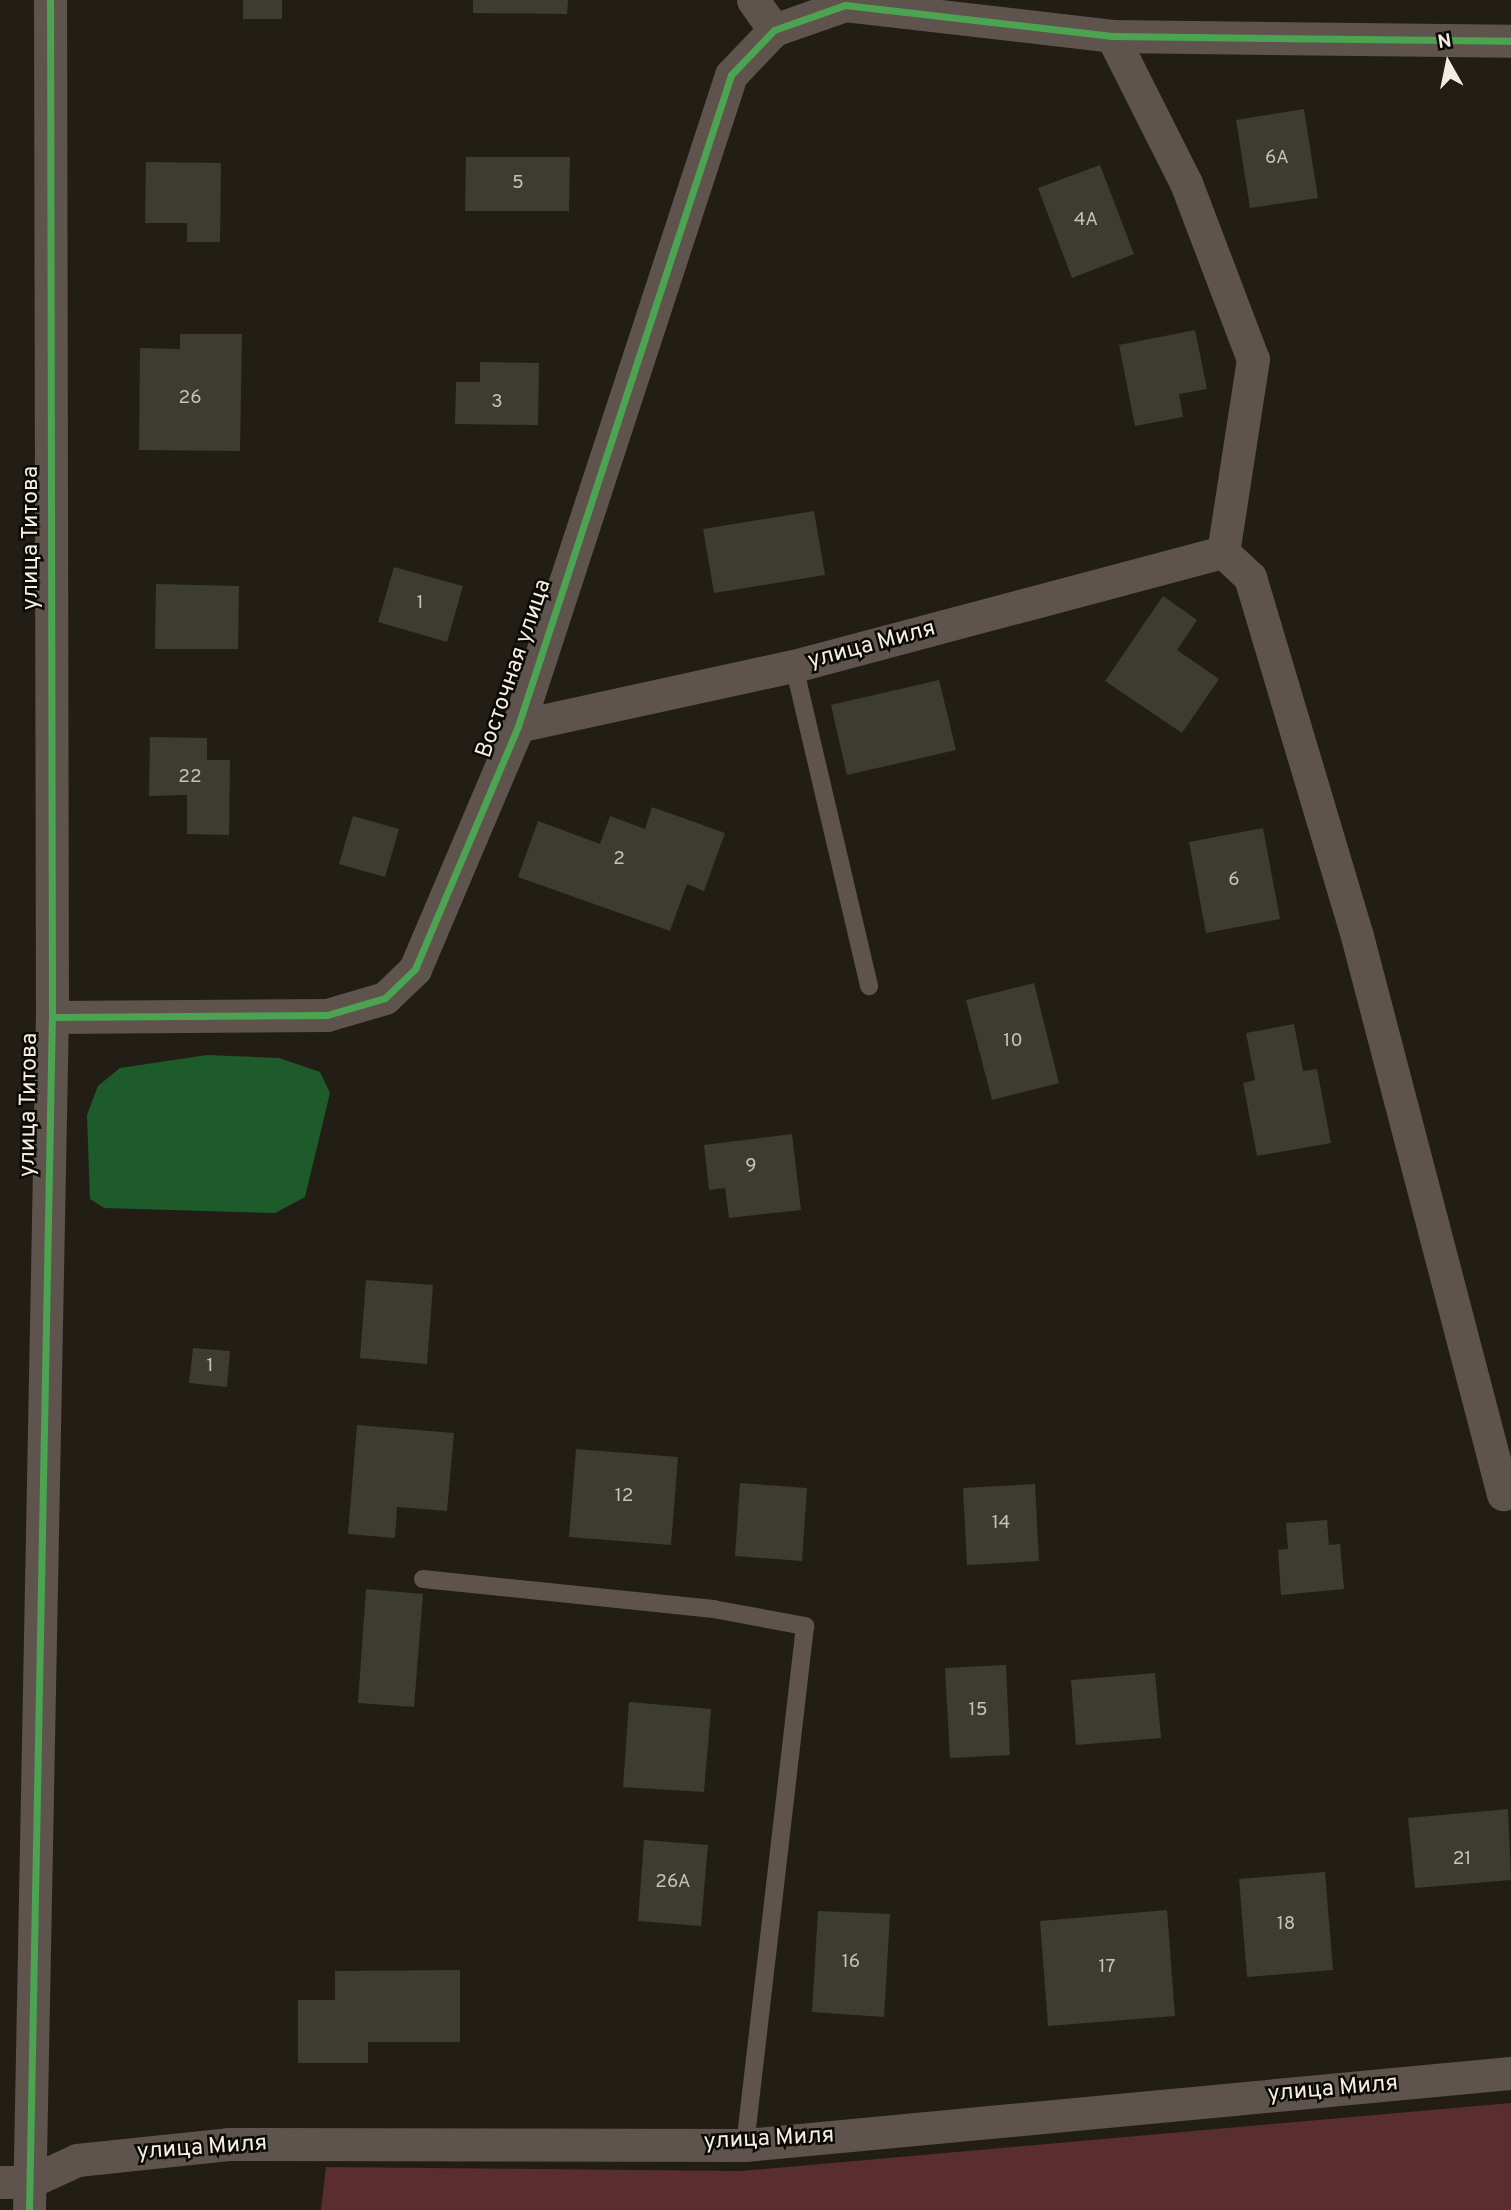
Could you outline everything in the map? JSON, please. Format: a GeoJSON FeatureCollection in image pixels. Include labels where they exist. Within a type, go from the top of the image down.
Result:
{"type":"FeatureCollection","features":[{"type":"Feature","properties":{"kind":"street","name":"улица Титова"},"geometry":{"type":"LineString","coordinates":[[19,2191],[52,1017],[50,0]]}},
{"type":"Feature","properties":{"kind":"street"},"geometry":{"type":"LineString","coordinates":[[754,0],[774,30],[845,5],[1112,36],[1511,41]]}},
{"type":"Feature","properties":{"kind":"street","name":"Восточная улица"},"geometry":{"type":"LineString","coordinates":[[52,1017],[327,1015],[385,998],[415,969],[437,929],[518,726],[731,75],[774,30]]}},
{"type":"Feature","properties":{"kind":"street"},"geometry":{"type":"LineString","coordinates":[[1112,36],[1186,183],[1253,359],[1223,552],[1250,577],[1254,590],[1360,949],[1503,1494]]}},
{"type":"Feature","properties":{"kind":"street","name":"улица Миля"},"geometry":{"type":"LineString","coordinates":[[518,726],[794,666],[1223,552]]}},
{"type":"Feature","properties":{"kind":"street","name":"улица Миля"},"geometry":{"type":"LineString","coordinates":[[19,2191],[76,2160],[228,2144],[745,2145],[1511,2073]]}},
{"type":"Feature","properties":{"kind":"lane"},"geometry":{"type":"LineString","coordinates":[[794,666],[869,986]]}},
{"type":"Feature","properties":{"kind":"lane"},"geometry":{"type":"LineString","coordinates":[[423,1579],[713,1608],[805,1626],[745,2145]]}},
{"type":"Feature","properties":{"kind":"shaded area"},"geometry":{"type":"Polygon","coordinates":[[[207,1055],[279,1058],[320,1072],[330,1093],[305,1197],[275,1213],[104,1208],[90,1199],[87,1115],[98,1086],[120,1068],[207,1055]]]}},
{"type":"Feature","properties":{"kind":"shaded area"},"geometry":{"type":"Polygon","coordinates":[[[1511,2103],[1511,2210],[321,2210],[326,2167],[741,2171],[1511,2103]]]}},
{"type":"Feature","properties":{"kind":"building"},"geometry":{"type":"Polygon","coordinates":[[[243,0],[282,0],[282,19],[243,19],[243,0]]]}},
{"type":"Feature","properties":{"kind":"building"},"geometry":{"type":"Polygon","coordinates":[[[473,0],[568,0],[567,14],[473,13],[473,0]]]}},
{"type":"Feature","properties":{"kind":"building"},"geometry":{"type":"Polygon","coordinates":[[[1304,109],[1318,198],[1250,208],[1236,120],[1304,109]]]}},
{"type":"Feature","properties":{"kind":"building"},"geometry":{"type":"Polygon","coordinates":[[[466,157],[570,157],[569,211],[465,211],[466,157]]]}},
{"type":"Feature","properties":{"kind":"building"},"geometry":{"type":"Polygon","coordinates":[[[146,162],[221,163],[220,242],[187,242],[187,223],[145,223],[146,162]]]}},
{"type":"Feature","properties":{"kind":"building"},"geometry":{"type":"Polygon","coordinates":[[[1100,165],[1134,254],[1072,278],[1038,188],[1100,165]]]}},
{"type":"Feature","properties":{"kind":"building"},"geometry":{"type":"Polygon","coordinates":[[[1195,330],[1207,389],[1179,394],[1183,417],[1135,426],[1119,345],[1195,330]]]}},
{"type":"Feature","properties":{"kind":"building"},"geometry":{"type":"Polygon","coordinates":[[[180,334],[242,334],[240,451],[139,450],[140,348],[180,349],[180,334]]]}},
{"type":"Feature","properties":{"kind":"building"},"geometry":{"type":"Polygon","coordinates":[[[480,362],[539,363],[538,425],[455,424],[456,382],[480,382],[480,362]]]}},
{"type":"Feature","properties":{"kind":"building"},"geometry":{"type":"Polygon","coordinates":[[[814,511],[825,575],[714,593],[703,529],[814,511]]]}},
{"type":"Feature","properties":{"kind":"building"},"geometry":{"type":"Polygon","coordinates":[[[394,567],[463,586],[447,642],[378,622],[394,567]]]}},
{"type":"Feature","properties":{"kind":"building"},"geometry":{"type":"Polygon","coordinates":[[[156,584],[239,586],[238,649],[155,649],[156,584]]]}},
{"type":"Feature","properties":{"kind":"building"},"geometry":{"type":"Polygon","coordinates":[[[1163,596],[1197,620],[1177,650],[1219,679],[1182,733],[1105,681],[1163,596]]]}},
{"type":"Feature","properties":{"kind":"building"},"geometry":{"type":"Polygon","coordinates":[[[939,680],[956,750],[847,775],[831,705],[939,680]]]}},
{"type":"Feature","properties":{"kind":"building"},"geometry":{"type":"Polygon","coordinates":[[[150,737],[207,738],[207,760],[230,760],[229,835],[187,834],[187,795],[149,796],[150,737]]]}},
{"type":"Feature","properties":{"kind":"building"},"geometry":{"type":"Polygon","coordinates":[[[652,807],[725,833],[704,891],[687,884],[670,931],[518,877],[538,821],[600,844],[610,816],[645,829],[652,807]]]}},
{"type":"Feature","properties":{"kind":"building"},"geometry":{"type":"Polygon","coordinates":[[[353,816],[399,829],[385,877],[339,864],[353,816]]]}},
{"type":"Feature","properties":{"kind":"building"},"geometry":{"type":"Polygon","coordinates":[[[1263,828],[1280,919],[1206,933],[1189,842],[1263,828]]]}},
{"type":"Feature","properties":{"kind":"building"},"geometry":{"type":"Polygon","coordinates":[[[1034,983],[1059,1083],[992,1100],[966,1000],[1034,983]]]}},
{"type":"Feature","properties":{"kind":"building"},"geometry":{"type":"Polygon","coordinates":[[[1294,1024],[1303,1071],[1317,1069],[1331,1143],[1257,1156],[1243,1083],[1255,1080],[1246,1033],[1294,1024]]]}},
{"type":"Feature","properties":{"kind":"building"},"geometry":{"type":"Polygon","coordinates":[[[792,1134],[801,1210],[729,1218],[725,1188],[709,1190],[704,1145],[792,1134]]]}},
{"type":"Feature","properties":{"kind":"building"},"geometry":{"type":"Polygon","coordinates":[[[366,1280],[433,1285],[427,1364],[360,1358],[366,1280]]]}},
{"type":"Feature","properties":{"kind":"building"},"geometry":{"type":"Polygon","coordinates":[[[193,1348],[230,1351],[227,1387],[189,1383],[193,1348]]]}},
{"type":"Feature","properties":{"kind":"building"},"geometry":{"type":"Polygon","coordinates":[[[357,1425],[454,1433],[447,1511],[397,1507],[395,1538],[348,1534],[357,1425]]]}},
{"type":"Feature","properties":{"kind":"building"},"geometry":{"type":"Polygon","coordinates":[[[576,1449],[678,1457],[671,1545],[569,1537],[576,1449]]]}},
{"type":"Feature","properties":{"kind":"building"},"geometry":{"type":"Polygon","coordinates":[[[740,1483],[807,1488],[802,1561],[735,1556],[740,1483]]]}},
{"type":"Feature","properties":{"kind":"building"},"geometry":{"type":"Polygon","coordinates":[[[1035,1484],[1039,1561],[967,1565],[963,1488],[1035,1484]]]}},
{"type":"Feature","properties":{"kind":"building"},"geometry":{"type":"Polygon","coordinates":[[[1327,1520],[1329,1545],[1340,1544],[1344,1589],[1281,1595],[1278,1550],[1288,1549],[1286,1523],[1327,1520]]]}},
{"type":"Feature","properties":{"kind":"building"},"geometry":{"type":"Polygon","coordinates":[[[366,1589],[423,1594],[414,1707],[358,1703],[366,1589]]]}},
{"type":"Feature","properties":{"kind":"building"},"geometry":{"type":"Polygon","coordinates":[[[1006,1665],[1010,1755],[950,1758],[945,1668],[1006,1665]]]}},
{"type":"Feature","properties":{"kind":"building"},"geometry":{"type":"Polygon","coordinates":[[[1155,1673],[1161,1738],[1076,1745],[1071,1680],[1155,1673]]]}},
{"type":"Feature","properties":{"kind":"building"},"geometry":{"type":"Polygon","coordinates":[[[629,1702],[711,1709],[704,1792],[623,1787],[629,1702]]]}},
{"type":"Feature","properties":{"kind":"building"},"geometry":{"type":"Polygon","coordinates":[[[1508,1809],[1511,1880],[1415,1888],[1408,1818],[1508,1809]]]}},
{"type":"Feature","properties":{"kind":"building"},"geometry":{"type":"Polygon","coordinates":[[[644,1840],[708,1845],[701,1926],[638,1921],[644,1840]]]}},
{"type":"Feature","properties":{"kind":"building"},"geometry":{"type":"Polygon","coordinates":[[[1325,1872],[1333,1970],[1247,1977],[1239,1879],[1325,1872]]]}},
{"type":"Feature","properties":{"kind":"building"},"geometry":{"type":"Polygon","coordinates":[[[1167,1910],[1175,2016],[1048,2026],[1040,1921],[1167,1910]]]}},
{"type":"Feature","properties":{"kind":"building"},"geometry":{"type":"Polygon","coordinates":[[[818,1911],[890,1914],[884,2017],[812,2012],[818,1911]]]}},
{"type":"Feature","properties":{"kind":"building"},"geometry":{"type":"Polygon","coordinates":[[[460,1970],[460,2042],[368,2042],[368,2063],[298,2063],[298,2000],[335,2000],[335,1971],[460,1970]]]}},
{"type":"Feature","properties":{"kind":"cycle path"},"geometry":{"type":"LineString","coordinates":[[29,2210],[52,1017],[50,0]]}},
{"type":"Feature","properties":{"kind":"cycle path"},"geometry":{"type":"LineString","coordinates":[[52,1017],[327,1015],[385,998],[415,969],[518,726],[731,75],[774,30],[845,5],[1112,36],[1511,41]]}}]}
